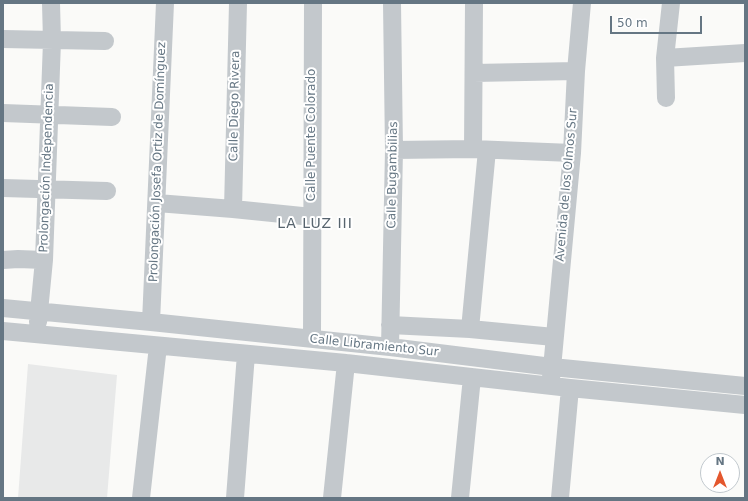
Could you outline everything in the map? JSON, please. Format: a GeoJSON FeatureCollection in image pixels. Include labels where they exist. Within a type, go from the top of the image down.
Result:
{"type":"FeatureCollection","features":[{"type":"Feature","properties":{"kind":"street","name":"Prolongación Independencia"},"geometry":{"type":"LineString","coordinates":[[36,333],[44,260],[52,41],[51,3]]}},
{"type":"Feature","properties":{"kind":"street","name":"Prolongación Josefa Ortiz de Domínguez"},"geometry":{"type":"LineString","coordinates":[[151,322],[165,3]]}},
{"type":"Feature","properties":{"kind":"street","name":"Calle Diego Rivera"},"geometry":{"type":"LineString","coordinates":[[233,209],[238,3]]}},
{"type":"Feature","properties":{"kind":"street","name":"Calle Puente Colorado"},"geometry":{"type":"LineString","coordinates":[[312,339],[313,3]]}},
{"type":"Feature","properties":{"kind":"street","name":"Calle Bugambilias"},"geometry":{"type":"LineString","coordinates":[[390,347],[394,150],[392,3]]}},
{"type":"Feature","properties":{"kind":"street"},"geometry":{"type":"LineString","coordinates":[[470,329],[480,150],[474,73],[474,3]]}},
{"type":"Feature","properties":{"kind":"street","name":"Avenida de los Olmos Sur"},"geometry":{"type":"LineString","coordinates":[[550,385],[572,153],[576,71],[582,3]]}},
{"type":"Feature","properties":{"kind":"street"},"geometry":{"type":"LineString","coordinates":[[666,98],[665,58],[671,3]]}},
{"type":"Feature","properties":{"kind":"street"},"geometry":{"type":"LineString","coordinates":[[3,39],[105,41]]}},
{"type":"Feature","properties":{"kind":"street"},"geometry":{"type":"LineString","coordinates":[[665,58],[745,53]]}},
{"type":"Feature","properties":{"kind":"street"},"geometry":{"type":"LineString","coordinates":[[474,73],[576,71]]}},
{"type":"Feature","properties":{"kind":"street"},"geometry":{"type":"LineString","coordinates":[[3,113],[112,117]]}},
{"type":"Feature","properties":{"kind":"street"},"geometry":{"type":"LineString","coordinates":[[394,150],[480,150],[572,153]]}},
{"type":"Feature","properties":{"kind":"street"},"geometry":{"type":"LineString","coordinates":[[3,188],[106,191]]}},
{"type":"Feature","properties":{"kind":"street"},"geometry":{"type":"LineString","coordinates":[[157,203],[312,217]]}},
{"type":"Feature","properties":{"kind":"street"},"geometry":{"type":"LineString","coordinates":[[3,260],[44,260]]}},
{"type":"Feature","properties":{"kind":"street","name":"Calle Libramiento Sur"},"geometry":{"type":"LineString","coordinates":[[3,308],[390,347],[552,367],[745,386]]}},
{"type":"Feature","properties":{"kind":"street"},"geometry":{"type":"LineString","coordinates":[[390,324],[554,336]]}},
{"type":"Feature","properties":{"kind":"street","name":"Calle Libramiento Sur"},"geometry":{"type":"LineString","coordinates":[[3,331],[346,363],[570,388],[745,404]]}},
{"type":"Feature","properties":{"kind":"street"},"geometry":{"type":"LineString","coordinates":[[141,498],[158,346]]}},
{"type":"Feature","properties":{"kind":"street"},"geometry":{"type":"LineString","coordinates":[[235,498],[246,354]]}},
{"type":"Feature","properties":{"kind":"street"},"geometry":{"type":"LineString","coordinates":[[332,498],[346,363]]}},
{"type":"Feature","properties":{"kind":"street"},"geometry":{"type":"LineString","coordinates":[[460,498],[472,377]]}},
{"type":"Feature","properties":{"kind":"street"},"geometry":{"type":"LineString","coordinates":[[560,498],[570,388]]}},
{"type":"Feature","properties":{"kind":"shaded area"},"geometry":{"type":"Polygon","coordinates":[[[28,364],[117,375],[107,498],[18,498],[28,364]]]}},
{"type":"Feature","properties":{"kind":"district","name":"LA LUZ III"},"geometry":{"type":"Point","coordinates":[315,224]}}]}
